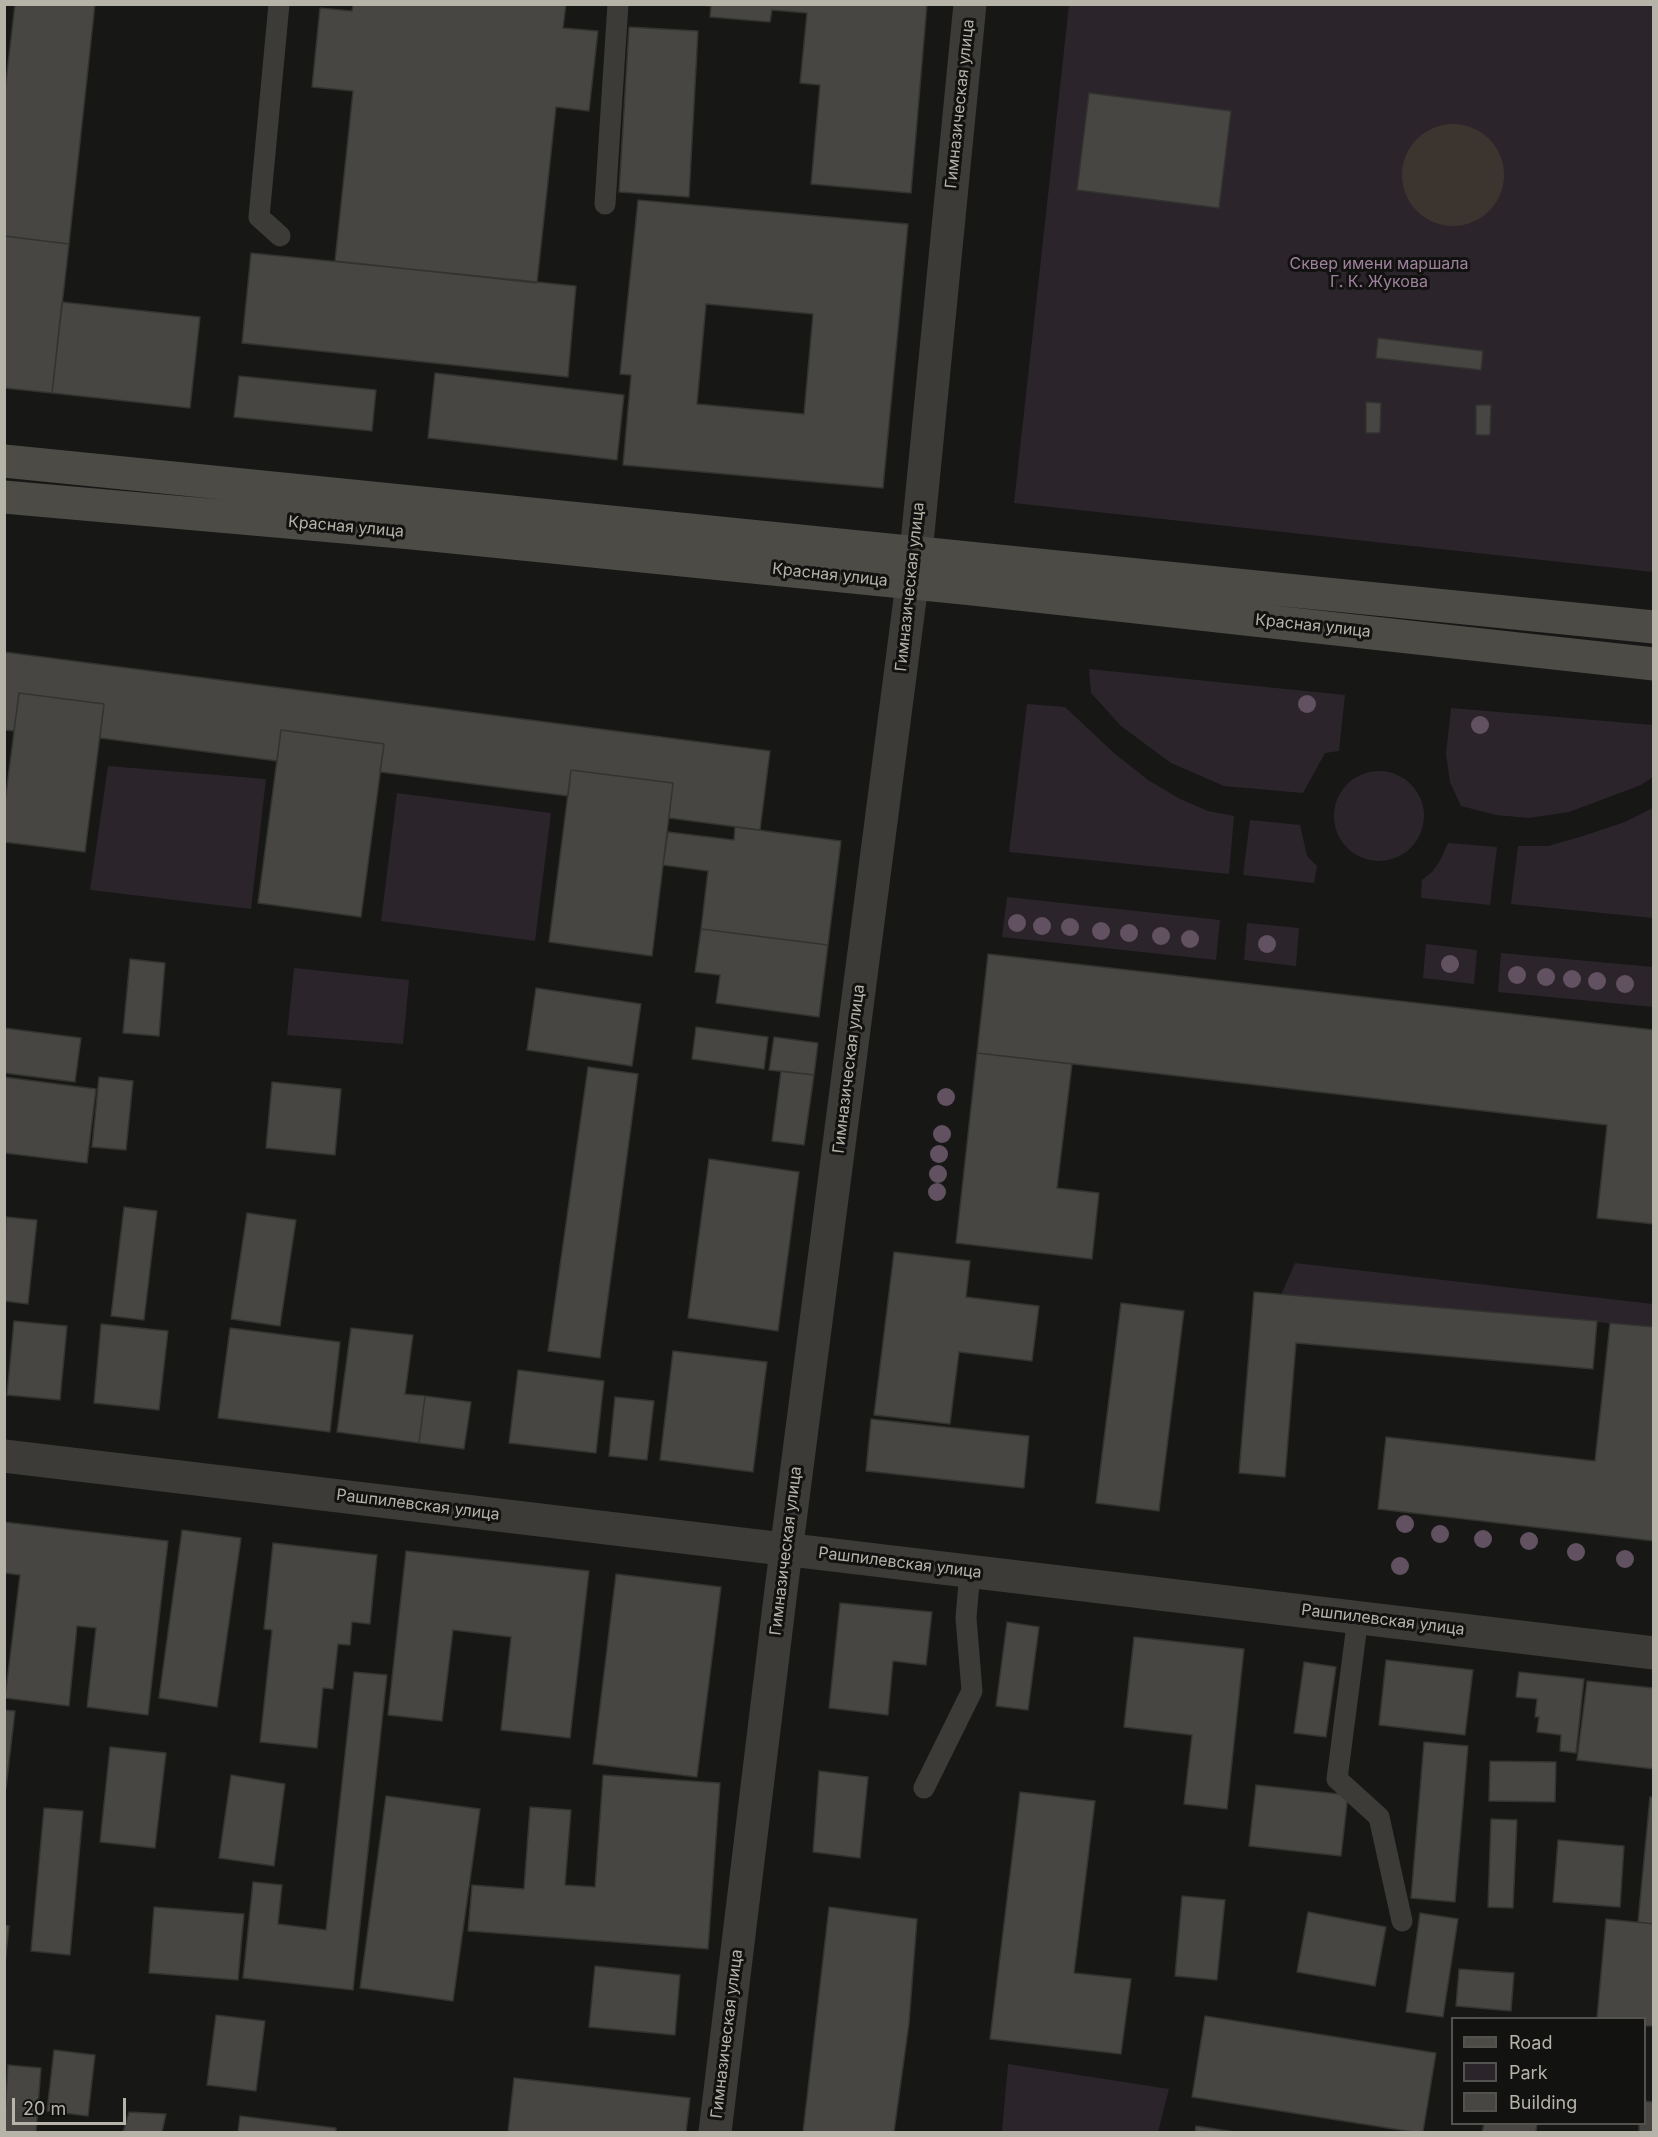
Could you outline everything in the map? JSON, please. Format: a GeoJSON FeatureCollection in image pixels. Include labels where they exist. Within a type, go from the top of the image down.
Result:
{"type":"FeatureCollection","features":[{"type":"Feature","properties":{"kind":"main road","name":"Красная улица"},"geometry":{"type":"LineString","coordinates":[[4,460],[914,568],[1653,664]]}},
{"type":"Feature","properties":{"kind":"main road","name":"Красная улица"},"geometry":{"type":"LineString","coordinates":[[4,497],[412,533],[914,568],[1653,627]]}},
{"type":"Feature","properties":{"kind":"street","name":"Гимназическая улица"},"geometry":{"type":"LineString","coordinates":[[715,2133],[787,1549],[914,568],[970,4]]}},
{"type":"Feature","properties":{"kind":"street","name":"Рашпилевская улица"},"geometry":{"type":"LineString","coordinates":[[4,1456],[1653,1653]]}},
{"type":"Feature","properties":{"kind":"lane"},"geometry":{"type":"LineString","coordinates":[[279,4],[259,217],[280,236]]}},
{"type":"Feature","properties":{"kind":"lane"},"geometry":{"type":"LineString","coordinates":[[605,204],[618,4]]}},
{"type":"Feature","properties":{"kind":"lane"},"geometry":{"type":"LineString","coordinates":[[924,1788],[972,1691],[966,1618],[970,1571]]}},
{"type":"Feature","properties":{"kind":"lane"},"geometry":{"type":"LineString","coordinates":[[1358,1617],[1337,1779],[1379,1817],[1402,1922]]}},
{"type":"Feature","properties":{"kind":"green space","name":"Сквер имени маршала Г. К. Жукова"},"geometry":{"type":"Polygon","coordinates":[[[1069,5],[1653,5],[1653,572],[1014,503],[1069,5]]]}},
{"type":"Feature","properties":{"kind":"green space"},"geometry":{"type":"Polygon","coordinates":[[[1089,669],[1345,695],[1339,751],[1325,753],[1303,793],[1224,786],[1171,763],[1121,726],[1091,693],[1089,669]]]}},
{"type":"Feature","properties":{"kind":"green space"},"geometry":{"type":"Polygon","coordinates":[[[1027,704],[1065,707],[1114,753],[1148,780],[1180,799],[1208,811],[1234,816],[1229,874],[1009,852],[1027,704]]]}},
{"type":"Feature","properties":{"kind":"green space"},"geometry":{"type":"Polygon","coordinates":[[[1451,708],[1653,725],[1653,777],[1641,785],[1569,812],[1529,818],[1496,815],[1461,806],[1450,782],[1446,754],[1451,708]]]}},
{"type":"Feature","properties":{"kind":"green space"},"geometry":{"type":"Polygon","coordinates":[[[108,766],[266,779],[251,909],[90,890],[108,766]]]}},
{"type":"Feature","properties":{"kind":"green space"},"geometry":{"type":"Polygon","coordinates":[[[1379,771],[1396,774],[1411,784],[1421,799],[1424,816],[1421,833],[1411,848],[1396,858],[1379,861],[1362,858],[1347,848],[1337,833],[1334,816],[1337,799],[1347,784],[1362,774],[1379,771]]]}},
{"type":"Feature","properties":{"kind":"green space"},"geometry":{"type":"Polygon","coordinates":[[[397,793],[551,813],[535,941],[381,921],[397,793]]]}},
{"type":"Feature","properties":{"kind":"green space"},"geometry":{"type":"Polygon","coordinates":[[[1653,808],[1653,918],[1511,904],[1518,846],[1548,846],[1625,822],[1653,808]]]}},
{"type":"Feature","properties":{"kind":"green space"},"geometry":{"type":"Polygon","coordinates":[[[1250,820],[1300,825],[1307,856],[1317,866],[1314,883],[1243,875],[1250,820]]]}},
{"type":"Feature","properties":{"kind":"green space"},"geometry":{"type":"Polygon","coordinates":[[[1448,843],[1497,847],[1490,905],[1421,898],[1422,880],[1440,861],[1448,843]]]}},
{"type":"Feature","properties":{"kind":"green space"},"geometry":{"type":"Polygon","coordinates":[[[1007,897],[1220,920],[1216,960],[1002,937],[1007,897]]]}},
{"type":"Feature","properties":{"kind":"green space"},"geometry":{"type":"Polygon","coordinates":[[[1247,923],[1299,928],[1296,966],[1244,960],[1247,923]]]}},
{"type":"Feature","properties":{"kind":"green space"},"geometry":{"type":"Polygon","coordinates":[[[1426,944],[1477,950],[1474,984],[1423,978],[1426,944]]]}},
{"type":"Feature","properties":{"kind":"green space"},"geometry":{"type":"Polygon","coordinates":[[[1501,953],[1653,967],[1653,1007],[1498,992],[1501,953]]]}},
{"type":"Feature","properties":{"kind":"green space"},"geometry":{"type":"Polygon","coordinates":[[[294,968],[409,980],[403,1044],[287,1035],[294,968]]]}},
{"type":"Feature","properties":{"kind":"green space"},"geometry":{"type":"Polygon","coordinates":[[[1295,1263],[1653,1304],[1653,1327],[1281,1295],[1295,1263]]]}},
{"type":"Feature","properties":{"kind":"green space"},"geometry":{"type":"Polygon","coordinates":[[[1008,2064],[1169,2089],[1158,2132],[1002,2132],[1008,2064]]]}},
{"type":"Feature","properties":{"kind":"shaded area"},"geometry":{"type":"Polygon","coordinates":[[[1453,124],[1473,128],[1489,139],[1500,155],[1504,175],[1500,195],[1489,211],[1473,222],[1453,226],[1433,222],[1417,211],[1406,195],[1402,175],[1406,155],[1417,139],[1433,128],[1453,124]]]}},
{"type":"Feature","properties":{"kind":"building"},"geometry":{"type":"Polygon","coordinates":[[[15,4],[95,4],[69,244],[4,236],[4,99],[15,4]]]}},
{"type":"Feature","properties":{"kind":"building"},"geometry":{"type":"Polygon","coordinates":[[[353,4],[566,4],[563,28],[598,31],[589,111],[556,107],[537,283],[335,261],[353,91],[312,87],[320,8],[352,11],[353,4]]]}},
{"type":"Feature","properties":{"kind":"building"},"geometry":{"type":"Polygon","coordinates":[[[693,4],[927,4],[911,193],[811,184],[820,85],[800,83],[807,13],[772,10],[770,22],[710,17],[711,6],[693,4]]]}},
{"type":"Feature","properties":{"kind":"building"},"geometry":{"type":"Polygon","coordinates":[[[629,27],[698,31],[689,197],[619,192],[629,27]]]}},
{"type":"Feature","properties":{"kind":"building"},"geometry":{"type":"Polygon","coordinates":[[[1089,93],[1231,111],[1219,208],[1077,190],[1089,93]]]}},
{"type":"Feature","properties":{"kind":"building"},"geometry":{"type":"Polygon","coordinates":[[[638,200],[908,224],[883,488],[623,465],[631,375],[620,374],[638,200]],[[706,304],[697,404],[804,414],[813,314],[706,304]]]}},
{"type":"Feature","properties":{"kind":"building"},"geometry":{"type":"Polygon","coordinates":[[[4,236],[69,244],[52,393],[4,388],[4,236]]]}},
{"type":"Feature","properties":{"kind":"building"},"geometry":{"type":"Polygon","coordinates":[[[251,253],[576,286],[568,377],[242,343],[251,253]]]}},
{"type":"Feature","properties":{"kind":"building"},"geometry":{"type":"Polygon","coordinates":[[[62,302],[200,317],[190,408],[52,393],[62,302]]]}},
{"type":"Feature","properties":{"kind":"building"},"geometry":{"type":"Polygon","coordinates":[[[1378,338],[1483,351],[1481,370],[1376,358],[1378,338]]]}},
{"type":"Feature","properties":{"kind":"building"},"geometry":{"type":"Polygon","coordinates":[[[435,373],[624,395],[617,460],[428,438],[435,373]]]}},
{"type":"Feature","properties":{"kind":"building"},"geometry":{"type":"Polygon","coordinates":[[[239,376],[376,390],[372,431],[234,417],[239,376]]]}},
{"type":"Feature","properties":{"kind":"building"},"geometry":{"type":"Polygon","coordinates":[[[1366,402],[1381,403],[1380,433],[1366,433],[1366,402]]]}},
{"type":"Feature","properties":{"kind":"building"},"geometry":{"type":"Polygon","coordinates":[[[1476,405],[1491,405],[1490,435],[1476,435],[1476,405]]]}},
{"type":"Feature","properties":{"kind":"building"},"geometry":{"type":"Polygon","coordinates":[[[4,652],[770,751],[760,830],[669,818],[673,783],[571,770],[568,796],[380,772],[384,744],[281,730],[277,761],[100,738],[104,704],[19,693],[14,731],[4,730],[4,652]]]}},
{"type":"Feature","properties":{"kind":"building"},"geometry":{"type":"Polygon","coordinates":[[[19,693],[104,704],[85,852],[4,842],[4,809],[19,693]]]}},
{"type":"Feature","properties":{"kind":"building"},"geometry":{"type":"Polygon","coordinates":[[[281,730],[384,744],[361,917],[258,903],[281,730]]]}},
{"type":"Feature","properties":{"kind":"building"},"geometry":{"type":"Polygon","coordinates":[[[571,770],[673,783],[652,956],[549,942],[571,770]]]}},
{"type":"Feature","properties":{"kind":"building"},"geometry":{"type":"Polygon","coordinates":[[[735,827],[841,841],[828,945],[701,929],[708,871],[663,865],[668,832],[734,840],[735,827]]]}},
{"type":"Feature","properties":{"kind":"building"},"geometry":{"type":"Polygon","coordinates":[[[701,929],[828,945],[819,1017],[716,1003],[720,975],[695,972],[701,929]]]}},
{"type":"Feature","properties":{"kind":"building"},"geometry":{"type":"Polygon","coordinates":[[[988,954],[1654,1030],[1654,1224],[1597,1218],[1607,1125],[977,1053],[988,954]]]}},
{"type":"Feature","properties":{"kind":"building"},"geometry":{"type":"Polygon","coordinates":[[[130,959],[165,963],[159,1036],[123,1033],[130,959]]]}},
{"type":"Feature","properties":{"kind":"building"},"geometry":{"type":"Polygon","coordinates":[[[536,988],[641,1004],[632,1066],[527,1050],[536,988]]]}},
{"type":"Feature","properties":{"kind":"building"},"geometry":{"type":"Polygon","coordinates":[[[696,1027],[768,1037],[764,1069],[692,1059],[696,1027]]]}},
{"type":"Feature","properties":{"kind":"building"},"geometry":{"type":"Polygon","coordinates":[[[4,1028],[81,1038],[75,1082],[4,1073],[4,1028]]]}},
{"type":"Feature","properties":{"kind":"building"},"geometry":{"type":"Polygon","coordinates":[[[774,1037],[818,1043],[814,1075],[769,1070],[774,1037]]]}},
{"type":"Feature","properties":{"kind":"building"},"geometry":{"type":"Polygon","coordinates":[[[977,1053],[1072,1064],[1057,1188],[1099,1193],[1092,1259],[956,1243],[977,1053]]]}},
{"type":"Feature","properties":{"kind":"building"},"geometry":{"type":"Polygon","coordinates":[[[588,1067],[638,1074],[600,1358],[548,1351],[588,1067]]]}},
{"type":"Feature","properties":{"kind":"building"},"geometry":{"type":"Polygon","coordinates":[[[781,1071],[814,1075],[804,1145],[772,1141],[781,1071]]]}},
{"type":"Feature","properties":{"kind":"building"},"geometry":{"type":"Polygon","coordinates":[[[4,1077],[96,1089],[87,1163],[4,1153],[4,1077]]]}},
{"type":"Feature","properties":{"kind":"building"},"geometry":{"type":"Polygon","coordinates":[[[99,1077],[133,1081],[126,1150],[92,1147],[99,1077]]]}},
{"type":"Feature","properties":{"kind":"building"},"geometry":{"type":"Polygon","coordinates":[[[272,1082],[341,1089],[335,1155],[266,1148],[272,1082]]]}},
{"type":"Feature","properties":{"kind":"building"},"geometry":{"type":"Polygon","coordinates":[[[709,1159],[799,1172],[778,1331],[688,1318],[709,1159]]]}},
{"type":"Feature","properties":{"kind":"building"},"geometry":{"type":"Polygon","coordinates":[[[124,1207],[157,1211],[144,1320],[111,1316],[124,1207]]]}},
{"type":"Feature","properties":{"kind":"building"},"geometry":{"type":"Polygon","coordinates":[[[247,1213],[296,1220],[280,1326],[231,1319],[247,1213]]]}},
{"type":"Feature","properties":{"kind":"building"},"geometry":{"type":"Polygon","coordinates":[[[6,1217],[37,1220],[28,1304],[4,1301],[6,1217]]]}},
{"type":"Feature","properties":{"kind":"building"},"geometry":{"type":"Polygon","coordinates":[[[894,1252],[970,1261],[966,1297],[1039,1306],[1032,1361],[959,1352],[950,1424],[874,1415],[894,1252]]]}},
{"type":"Feature","properties":{"kind":"building"},"geometry":{"type":"Polygon","coordinates":[[[1254,1292],[1597,1321],[1593,1369],[1296,1343],[1285,1477],[1239,1473],[1254,1292]]]}},
{"type":"Feature","properties":{"kind":"building"},"geometry":{"type":"Polygon","coordinates":[[[1121,1303],[1184,1311],[1159,1511],[1096,1503],[1121,1303]]]}},
{"type":"Feature","properties":{"kind":"building"},"geometry":{"type":"Polygon","coordinates":[[[14,1321],[67,1326],[60,1400],[7,1395],[14,1321]]]}},
{"type":"Feature","properties":{"kind":"building"},"geometry":{"type":"Polygon","coordinates":[[[1610,1323],[1654,1327],[1654,1541],[1378,1509],[1386,1437],[1595,1461],[1610,1323]]]}},
{"type":"Feature","properties":{"kind":"building"},"geometry":{"type":"Polygon","coordinates":[[[101,1324],[168,1331],[159,1410],[94,1403],[101,1324]]]}},
{"type":"Feature","properties":{"kind":"building"},"geometry":{"type":"Polygon","coordinates":[[[230,1328],[340,1342],[330,1432],[218,1418],[230,1328]]]}},
{"type":"Feature","properties":{"kind":"building"},"geometry":{"type":"Polygon","coordinates":[[[351,1328],[413,1335],[405,1394],[425,1396],[419,1443],[337,1432],[351,1328]]]}},
{"type":"Feature","properties":{"kind":"building"},"geometry":{"type":"Polygon","coordinates":[[[673,1351],[767,1362],[753,1472],[660,1460],[673,1351]]]}},
{"type":"Feature","properties":{"kind":"building"},"geometry":{"type":"Polygon","coordinates":[[[518,1370],[604,1381],[596,1453],[509,1443],[518,1370]]]}},
{"type":"Feature","properties":{"kind":"building"},"geometry":{"type":"Polygon","coordinates":[[[425,1396],[471,1402],[464,1449],[419,1443],[425,1396]]]}},
{"type":"Feature","properties":{"kind":"building"},"geometry":{"type":"Polygon","coordinates":[[[615,1397],[654,1401],[647,1460],[609,1456],[615,1397]]]}},
{"type":"Feature","properties":{"kind":"building"},"geometry":{"type":"Polygon","coordinates":[[[871,1419],[1029,1436],[1024,1488],[866,1471],[871,1419]]]}},
{"type":"Feature","properties":{"kind":"building"},"geometry":{"type":"Polygon","coordinates":[[[4,1522],[168,1541],[148,1715],[87,1707],[96,1628],[77,1626],[69,1706],[5,1698],[20,1575],[4,1573],[4,1522]]]}},
{"type":"Feature","properties":{"kind":"building"},"geometry":{"type":"Polygon","coordinates":[[[182,1530],[241,1538],[217,1707],[159,1698],[182,1530]]]}},
{"type":"Feature","properties":{"kind":"building"},"geometry":{"type":"Polygon","coordinates":[[[273,1543],[377,1555],[370,1624],[352,1622],[350,1645],[338,1644],[333,1689],[323,1688],[317,1748],[260,1742],[272,1630],[264,1629],[273,1543]]]}},
{"type":"Feature","properties":{"kind":"building"},"geometry":{"type":"Polygon","coordinates":[[[406,1551],[589,1571],[570,1738],[501,1730],[511,1637],[453,1630],[442,1721],[388,1715],[406,1551]]]}},
{"type":"Feature","properties":{"kind":"building"},"geometry":{"type":"Polygon","coordinates":[[[616,1574],[721,1587],[697,1777],[593,1764],[616,1574]]]}},
{"type":"Feature","properties":{"kind":"building"},"geometry":{"type":"Polygon","coordinates":[[[840,1603],[932,1612],[926,1665],[893,1661],[888,1715],[829,1708],[840,1603]]]}},
{"type":"Feature","properties":{"kind":"building"},"geometry":{"type":"Polygon","coordinates":[[[1007,1622],[1039,1627],[1028,1710],[996,1706],[1007,1622]]]}},
{"type":"Feature","properties":{"kind":"building"},"geometry":{"type":"Polygon","coordinates":[[[1134,1637],[1244,1649],[1227,1809],[1184,1804],[1192,1735],[1124,1727],[1134,1637]]]}},
{"type":"Feature","properties":{"kind":"building"},"geometry":{"type":"Polygon","coordinates":[[[1386,1660],[1473,1670],[1465,1735],[1379,1725],[1386,1660]]]}},
{"type":"Feature","properties":{"kind":"building"},"geometry":{"type":"Polygon","coordinates":[[[1304,1662],[1336,1667],[1326,1737],[1294,1733],[1304,1662]]]}},
{"type":"Feature","properties":{"kind":"building"},"geometry":{"type":"Polygon","coordinates":[[[354,1672],[387,1675],[353,1990],[243,1978],[253,1882],[282,1885],[278,1924],[326,1930],[354,1672]]]}},
{"type":"Feature","properties":{"kind":"building"},"geometry":{"type":"Polygon","coordinates":[[[1519,1672],[1584,1679],[1576,1753],[1560,1751],[1561,1735],[1537,1732],[1539,1717],[1535,1717],[1537,1699],[1516,1697],[1519,1672]]]}},
{"type":"Feature","properties":{"kind":"building"},"geometry":{"type":"Polygon","coordinates":[[[1587,1681],[1654,1688],[1654,1769],[1577,1760],[1587,1681]]]}},
{"type":"Feature","properties":{"kind":"building"},"geometry":{"type":"Polygon","coordinates":[[[4,1710],[15,1711],[6,1788],[4,1787],[4,1710]]]}},
{"type":"Feature","properties":{"kind":"building"},"geometry":{"type":"Polygon","coordinates":[[[1424,1742],[1468,1746],[1455,1902],[1411,1898],[1424,1742]]]}},
{"type":"Feature","properties":{"kind":"building"},"geometry":{"type":"Polygon","coordinates":[[[110,1747],[166,1753],[155,1848],[100,1842],[110,1747]]]}},
{"type":"Feature","properties":{"kind":"building"},"geometry":{"type":"Polygon","coordinates":[[[1490,1761],[1556,1762],[1555,1802],[1489,1801],[1490,1761]]]}},
{"type":"Feature","properties":{"kind":"building"},"geometry":{"type":"Polygon","coordinates":[[[819,1771],[868,1777],[860,1858],[813,1852],[819,1771]]]}},
{"type":"Feature","properties":{"kind":"building"},"geometry":{"type":"Polygon","coordinates":[[[231,1775],[285,1784],[274,1866],[219,1858],[231,1775]]]}},
{"type":"Feature","properties":{"kind":"building"},"geometry":{"type":"Polygon","coordinates":[[[603,1775],[720,1783],[708,1949],[468,1931],[472,1885],[524,1889],[530,1807],[571,1810],[565,1885],[595,1887],[603,1775]]]}},
{"type":"Feature","properties":{"kind":"building"},"geometry":{"type":"Polygon","coordinates":[[[1256,1785],[1348,1795],[1341,1856],[1249,1846],[1256,1785]]]}},
{"type":"Feature","properties":{"kind":"building"},"geometry":{"type":"Polygon","coordinates":[[[1020,1792],[1095,1801],[1074,1973],[1131,1979],[1121,2054],[990,2039],[1020,1792]]]}},
{"type":"Feature","properties":{"kind":"building"},"geometry":{"type":"Polygon","coordinates":[[[386,1796],[480,1809],[453,2001],[360,1988],[386,1796]]]}},
{"type":"Feature","properties":{"kind":"building"},"geometry":{"type":"Polygon","coordinates":[[[1650,1797],[1654,1797],[1654,1924],[1638,1922],[1650,1797]]]}},
{"type":"Feature","properties":{"kind":"building"},"geometry":{"type":"Polygon","coordinates":[[[44,1808],[83,1811],[70,1955],[31,1951],[44,1808]]]}},
{"type":"Feature","properties":{"kind":"building"},"geometry":{"type":"Polygon","coordinates":[[[1491,1819],[1517,1820],[1513,1908],[1488,1907],[1491,1819]]]}},
{"type":"Feature","properties":{"kind":"building"},"geometry":{"type":"Polygon","coordinates":[[[1558,1840],[1624,1846],[1620,1907],[1553,1902],[1558,1840]]]}},
{"type":"Feature","properties":{"kind":"building"},"geometry":{"type":"Polygon","coordinates":[[[1182,1896],[1225,1900],[1217,1980],[1175,1976],[1182,1896]]]}},
{"type":"Feature","properties":{"kind":"building"},"geometry":{"type":"Polygon","coordinates":[[[154,1907],[244,1914],[238,1980],[149,1973],[154,1907]]]}},
{"type":"Feature","properties":{"kind":"building"},"geometry":{"type":"Polygon","coordinates":[[[829,1907],[917,1919],[909,2023],[894,2132],[803,2132],[829,1907]]]}},
{"type":"Feature","properties":{"kind":"building"},"geometry":{"type":"Polygon","coordinates":[[[1308,1912],[1386,1927],[1375,1986],[1297,1972],[1308,1912]]]}},
{"type":"Feature","properties":{"kind":"building"},"geometry":{"type":"Polygon","coordinates":[[[1420,1913],[1458,1919],[1443,2017],[1406,2012],[1420,1913]]]}},
{"type":"Feature","properties":{"kind":"building"},"geometry":{"type":"Polygon","coordinates":[[[1606,1919],[1654,1924],[1654,2026],[1646,2026],[1646,2017],[1597,2017],[1606,1919]]]}},
{"type":"Feature","properties":{"kind":"building"},"geometry":{"type":"Polygon","coordinates":[[[4,1925],[9,1926],[5,1964],[4,1964],[4,1925]]]}},
{"type":"Feature","properties":{"kind":"building"},"geometry":{"type":"Polygon","coordinates":[[[595,1966],[680,1975],[675,2035],[589,2027],[595,1966]]]}},
{"type":"Feature","properties":{"kind":"building"},"geometry":{"type":"Polygon","coordinates":[[[1459,1969],[1514,1973],[1511,2011],[1456,2006],[1459,1969]]]}},
{"type":"Feature","properties":{"kind":"building"},"geometry":{"type":"Polygon","coordinates":[[[216,2015],[265,2021],[256,2091],[207,2085],[216,2015]]]}},
{"type":"Feature","properties":{"kind":"building"},"geometry":{"type":"Polygon","coordinates":[[[1205,2016],[1436,2053],[1423,2132],[1192,2097],[1205,2016]]]}},
{"type":"Feature","properties":{"kind":"building"},"geometry":{"type":"Polygon","coordinates":[[[54,2050],[95,2055],[88,2116],[47,2111],[54,2050]]]}},
{"type":"Feature","properties":{"kind":"building"},"geometry":{"type":"Polygon","coordinates":[[[8,2065],[41,2068],[36,2132],[4,2132],[8,2065]]]}},
{"type":"Feature","properties":{"kind":"building"},"geometry":{"type":"Polygon","coordinates":[[[514,2078],[690,2098],[686,2132],[508,2132],[514,2078]]]}},
{"type":"Feature","properties":{"kind":"building"},"geometry":{"type":"Polygon","coordinates":[[[1646,2101],[1654,2102],[1654,2132],[1639,2132],[1639,2125],[1646,2125],[1646,2101]]]}},
{"type":"Feature","properties":{"kind":"building"},"geometry":{"type":"Polygon","coordinates":[[[129,2112],[166,2114],[162,2132],[123,2132],[129,2112]]]}},
{"type":"Feature","properties":{"kind":"building"},"geometry":{"type":"Polygon","coordinates":[[[240,2116],[336,2128],[336,2132],[238,2132],[240,2116]]]}},
{"type":"Feature","properties":{"kind":"building"},"geometry":{"type":"Polygon","coordinates":[[[1484,2125],[1537,2125],[1536,2132],[1482,2132],[1484,2125]]]}},
{"type":"Feature","properties":{"kind":"building"},"geometry":{"type":"Polygon","coordinates":[[[1196,2126],[1235,2132],[1195,2132],[1196,2126]]]}}]}
